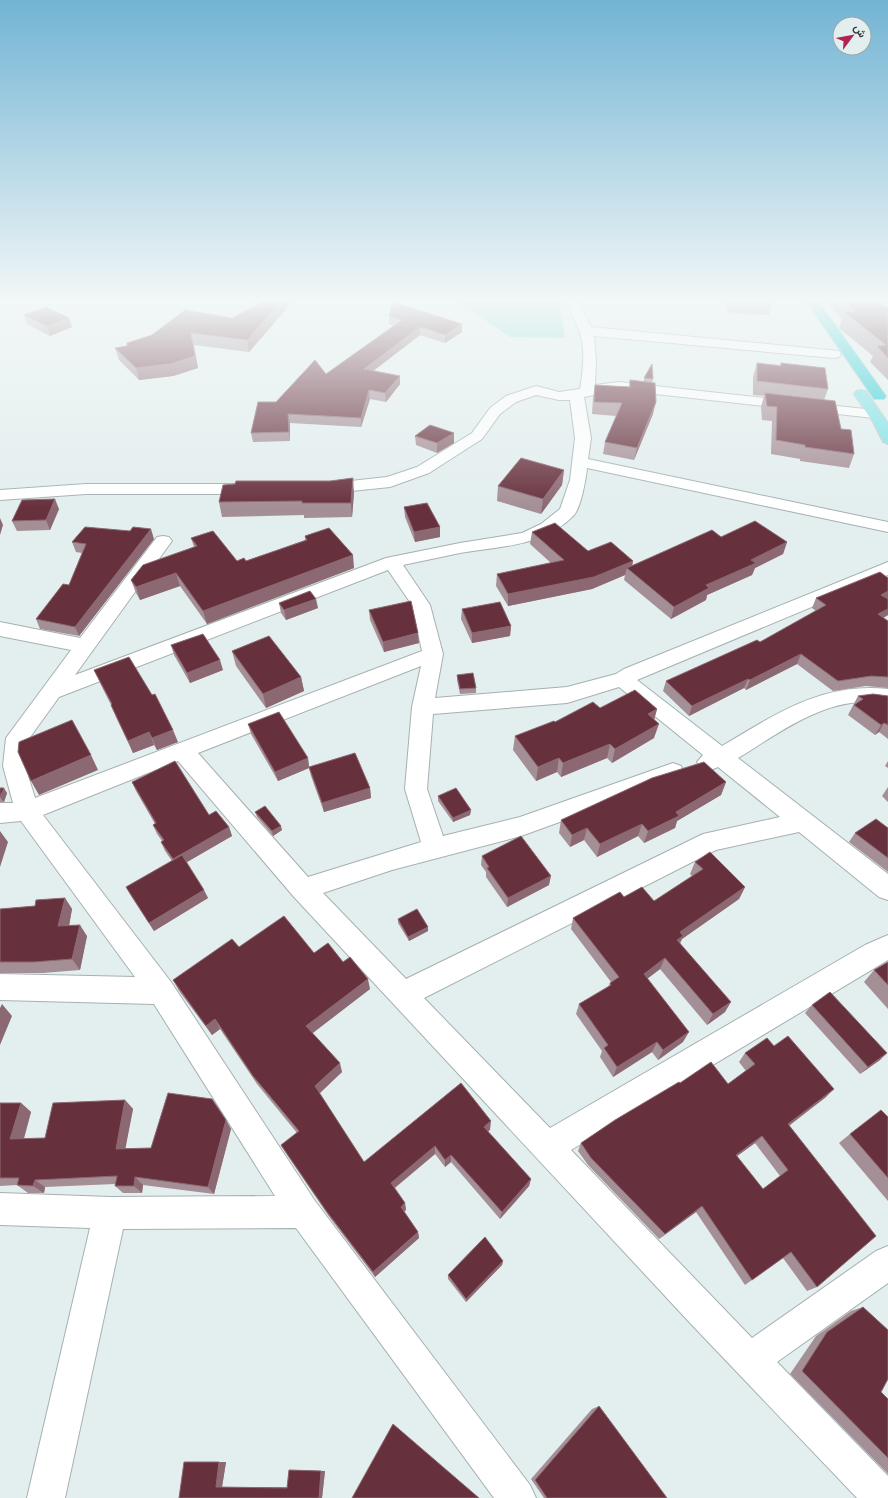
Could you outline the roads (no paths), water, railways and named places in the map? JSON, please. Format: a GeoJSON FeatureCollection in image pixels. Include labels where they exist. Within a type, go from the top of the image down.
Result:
{"type":"FeatureCollection","features":[{"type":"Feature","properties":{"kind":"highway"},"geometry":{"type":"LineString","coordinates":[[859,368],[879,396]]}},
{"type":"Feature","properties":{"kind":"main road"},"geometry":{"type":"LineString","coordinates":[[857,389],[881,412]]}},
{"type":"Feature","properties":{"kind":"main road"},"geometry":{"type":"LineString","coordinates":[[879,396],[881,412],[888,438]]}},
{"type":"Feature","properties":{"kind":"street"},"geometry":{"type":"LineString","coordinates":[[51,692],[392,562],[460,548],[526,538],[547,528],[568,511],[578,480],[583,438],[582,394],[590,374],[590,368]]}},
{"type":"Feature","properties":{"kind":"street"},"geometry":{"type":"LineString","coordinates":[[310,489],[332,489],[390,482],[423,470],[477,436],[495,411],[511,399],[536,390],[548,395],[562,397],[582,394],[604,386],[619,386],[881,412]]}},
{"type":"Feature","properties":{"kind":"street"},"geometry":{"type":"LineString","coordinates":[[580,462],[888,527]]}},
{"type":"Feature","properties":{"kind":"street"},"geometry":{"type":"LineString","coordinates":[[0,495],[86,488],[266,489]]}},
{"type":"Feature","properties":{"kind":"street"},"geometry":{"type":"LineString","coordinates":[[163,541],[51,692],[8,736],[14,766],[13,812],[160,991],[304,1212],[517,1498]]}},
{"type":"Feature","properties":{"kind":"street"},"geometry":{"type":"LineString","coordinates":[[392,562],[422,605],[433,654],[423,707],[416,789],[435,848]]}},
{"type":"Feature","properties":{"kind":"street"},"geometry":{"type":"LineString","coordinates":[[423,707],[567,695],[623,679],[630,674],[888,568]]}},
{"type":"Feature","properties":{"kind":"street"},"geometry":{"type":"LineString","coordinates":[[0,629],[85,646]]}},
{"type":"Feature","properties":{"kind":"street"},"geometry":{"type":"LineString","coordinates":[[13,812],[182,750],[433,654]]}},
{"type":"Feature","properties":{"kind":"street"},"geometry":{"type":"LineString","coordinates":[[623,679],[888,889]]}},
{"type":"Feature","properties":{"kind":"street"},"geometry":{"type":"LineString","coordinates":[[303,889],[392,860],[521,826],[639,783],[721,758],[806,708],[840,698],[874,694],[888,698]]}},
{"type":"Feature","properties":{"kind":"street"},"geometry":{"type":"LineString","coordinates":[[182,750],[303,889],[750,1360],[884,1498]]}},
{"type":"Feature","properties":{"kind":"street"},"geometry":{"type":"LineString","coordinates":[[403,994],[711,841],[804,822]]}},
{"type":"Feature","properties":{"kind":"street"},"geometry":{"type":"LineString","coordinates":[[547,1147],[888,947]]}},
{"type":"Feature","properties":{"kind":"street"},"geometry":{"type":"LineString","coordinates":[[0,987],[160,991]]}},
{"type":"Feature","properties":{"kind":"street"},"geometry":{"type":"LineString","coordinates":[[0,1209],[110,1213],[304,1212]]}},
{"type":"Feature","properties":{"kind":"street"},"geometry":{"type":"LineString","coordinates":[[46,1498],[110,1213]]}},
{"type":"Feature","properties":{"kind":"street"},"geometry":{"type":"LineString","coordinates":[[750,1360],[888,1263]]}}]}
